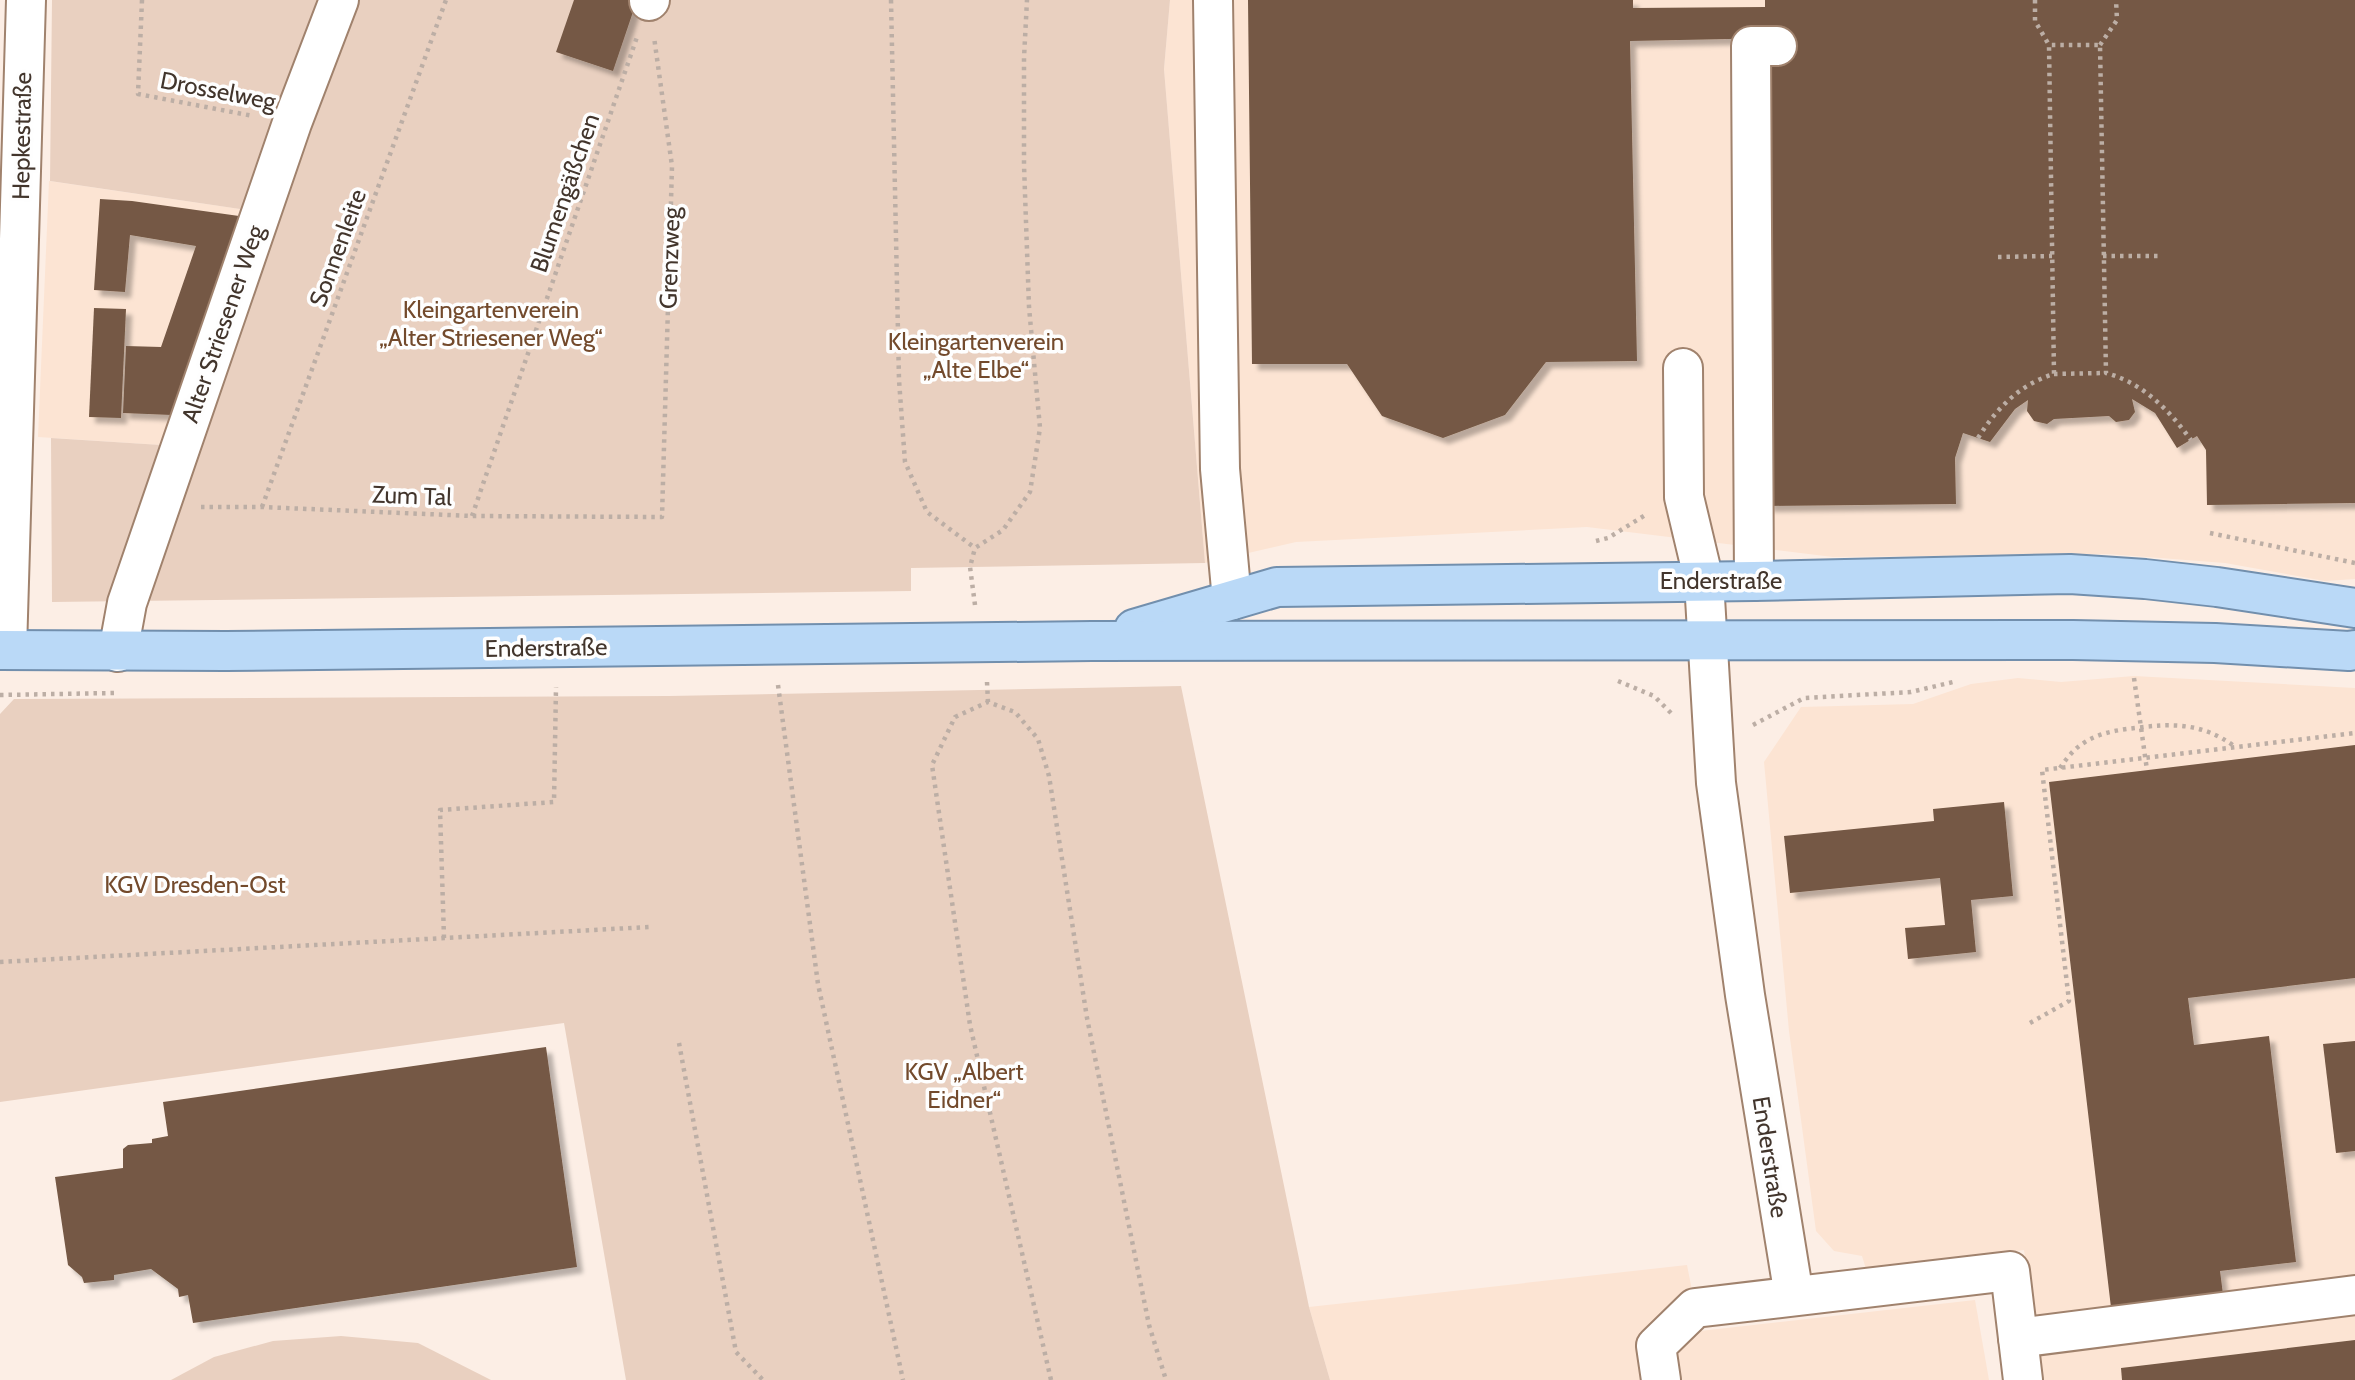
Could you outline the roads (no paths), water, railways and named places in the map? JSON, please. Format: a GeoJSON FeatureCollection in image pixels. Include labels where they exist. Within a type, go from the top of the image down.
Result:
{"type":"FeatureCollection","features":[{"type":"Feature","properties":{"kind":"main road","name":"Enderstraße"},"geometry":{"type":"LineString","coordinates":[[1092,641],[1277,587],[2070,574],[2217,587],[2355,608]]}},
{"type":"Feature","properties":{"kind":"main road","name":"Enderstraße"},"geometry":{"type":"LineString","coordinates":[[4,650],[118,652],[1092,641],[2073,640],[2355,650]]}},
{"type":"Feature","properties":{"kind":"street","name":"Hepkestraße"},"geometry":{"type":"LineString","coordinates":[[4,650],[26,0]]}},
{"type":"Feature","properties":{"kind":"street","name":"Alter Striesener Weg"},"geometry":{"type":"LineString","coordinates":[[118,652],[127,603],[292,123],[339,0]]}},
{"type":"Feature","properties":{"kind":"street"},"geometry":{"type":"LineString","coordinates":[[1213,0],[1220,469],[1232,600]]}},
{"type":"Feature","properties":{"kind":"street"},"geometry":{"type":"LineString","coordinates":[[1754,581],[1751,47],[1777,46]]}},
{"type":"Feature","properties":{"kind":"street"},"geometry":{"type":"LineString","coordinates":[[1683,368],[1684,497],[1704,581],[1707,641]]}},
{"type":"Feature","properties":{"kind":"street","name":"Enderstraße"},"geometry":{"type":"LineString","coordinates":[[1707,641],[1716,783],[1745,995],[1794,1296]]}},
{"type":"Feature","properties":{"kind":"street"},"geometry":{"type":"LineString","coordinates":[[1661,1380],[1656,1346],[1695,1308],[2010,1271],[2022,1380]]}},
{"type":"Feature","properties":{"kind":"street"},"geometry":{"type":"LineString","coordinates":[[2018,1338],[2355,1295]]}},
{"type":"Feature","properties":{"kind":"park label","name":"Kleingartenverein „Alter Striesener Weg“"},"geometry":{"type":"Point","coordinates":[491,324]}},
{"type":"Feature","properties":{"kind":"park label","name":"Kleingartenverein „Alte Elbe“"},"geometry":{"type":"Point","coordinates":[976,356]}},
{"type":"Feature","properties":{"kind":"park label","name":"KGV Dresden-Ost"},"geometry":{"type":"Point","coordinates":[195,885]}},
{"type":"Feature","properties":{"kind":"park label","name":"KGV „Albert Eidner“"},"geometry":{"type":"Point","coordinates":[964,1086]}}]}
